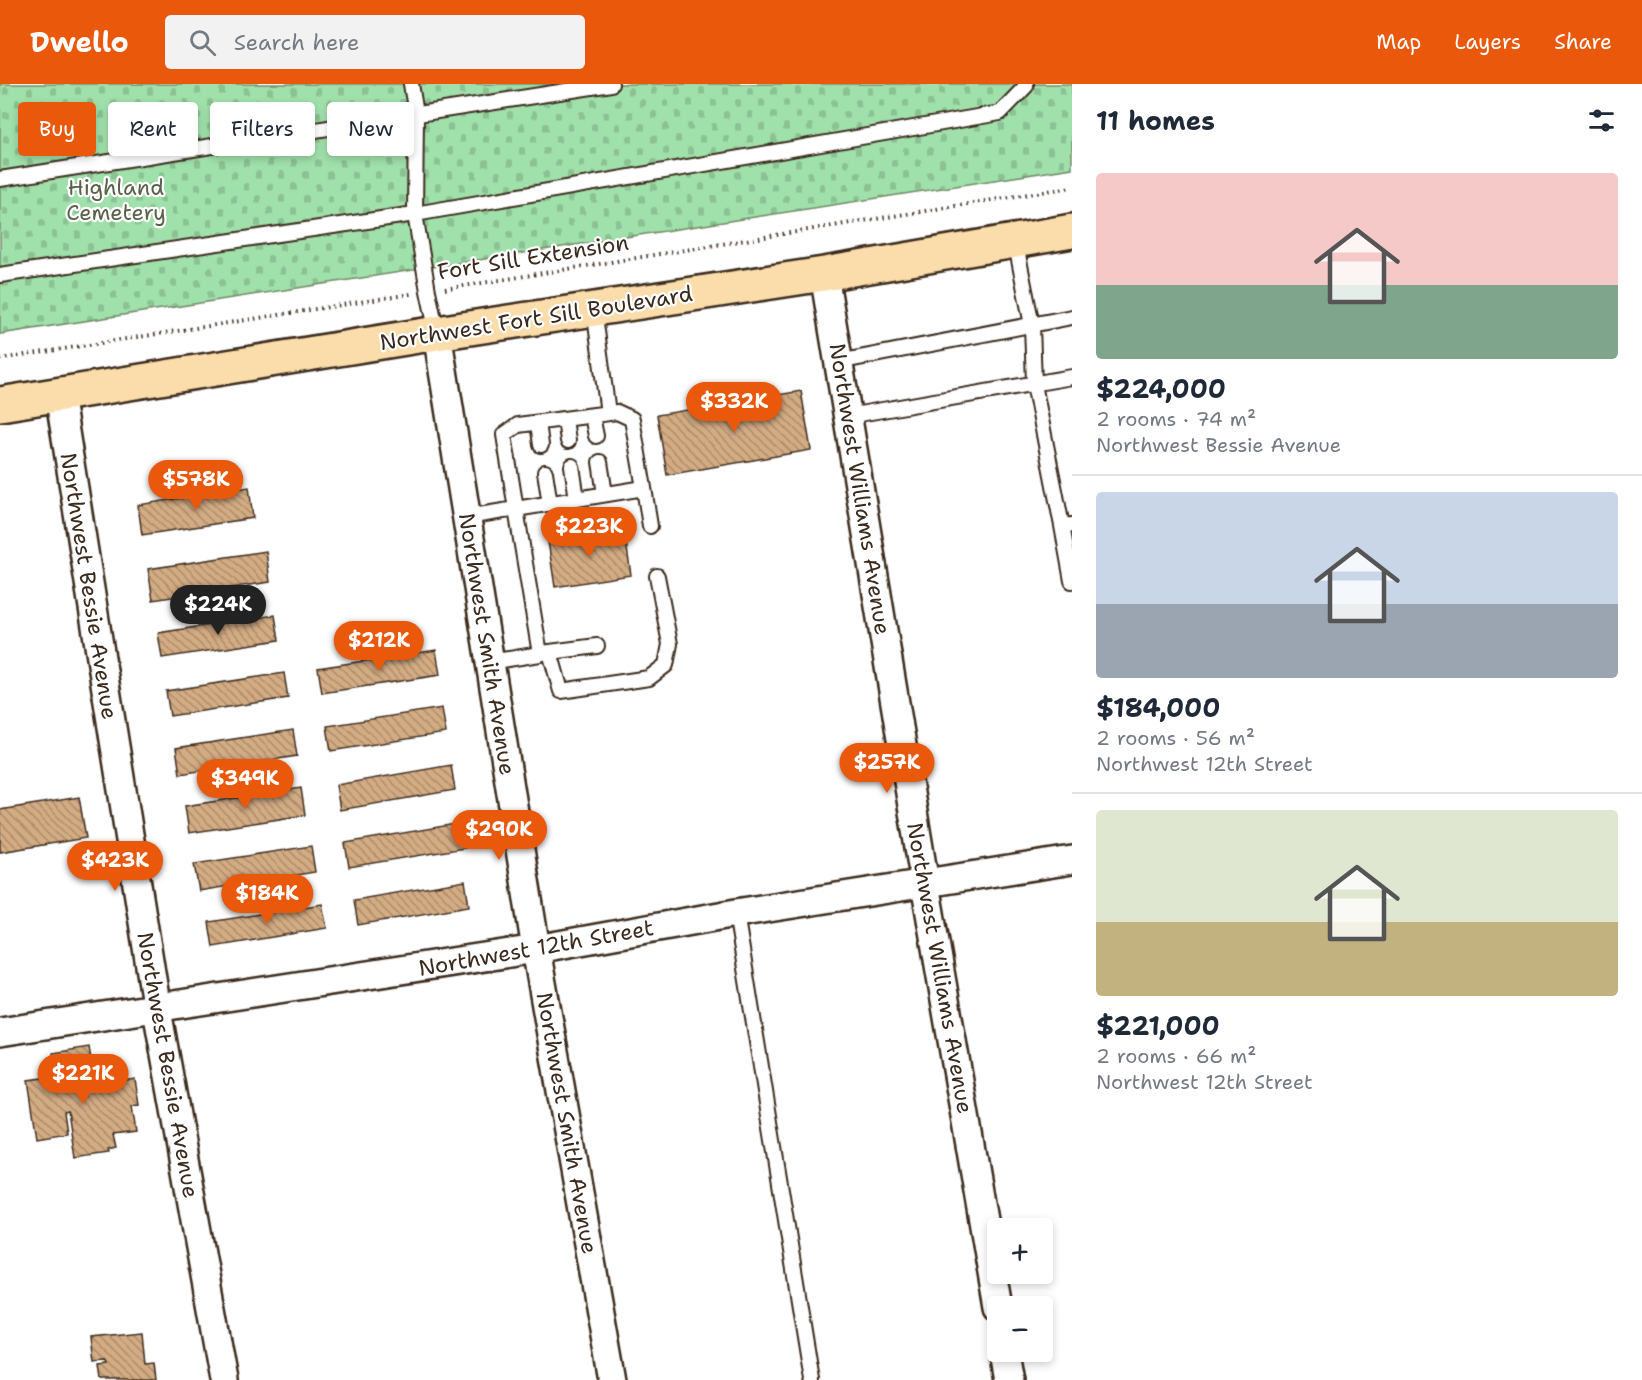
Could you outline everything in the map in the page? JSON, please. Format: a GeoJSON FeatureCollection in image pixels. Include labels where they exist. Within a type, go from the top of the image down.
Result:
{"type":"FeatureCollection","features":[{"type":"Feature","properties":{"kind":"main road","name":"Northwest Fort Sill Boulevard"},"geometry":{"type":"LineString","coordinates":[[0,404],[437,333],[824,274],[1072,231]]}},
{"type":"Feature","properties":{"kind":"street","name":"Northwest Williams Avenue"},"geometry":{"type":"LineString","coordinates":[[824,274],[996,1296]]}},
{"type":"Feature","properties":{"kind":"street","name":"Northwest Smith Avenue"},"geometry":{"type":"LineString","coordinates":[[437,333],[536,950],[612,1380]]}},
{"type":"Feature","properties":{"kind":"street","name":"Northwest Bessie Avenue"},"geometry":{"type":"LineString","coordinates":[[59,394],[156,1010],[224,1380]]}},
{"type":"Feature","properties":{"kind":"street","name":"Northwest 12th Street"},"geometry":{"type":"LineString","coordinates":[[0,1032],[156,1010],[536,950],[736,914],[1072,860]]}},
{"type":"Feature","properties":{"kind":"street"},"geometry":{"type":"LineString","coordinates":[[1005,1362],[1008,1380]]}},
{"type":"Feature","properties":{"kind":"lane"},"geometry":{"type":"LineString","coordinates":[[411,84],[416,114],[416,214],[437,333]]}},
{"type":"Feature","properties":{"kind":"lane"},"geometry":{"type":"LineString","coordinates":[[0,179],[611,84]]}},
{"type":"Feature","properties":{"kind":"lane"},"geometry":{"type":"LineString","coordinates":[[0,275],[416,214],[1000,113],[1026,84]]}},
{"type":"Feature","properties":{"kind":"lane"},"geometry":{"type":"LineString","coordinates":[[1015,240],[1032,325],[1034,384],[1067,526],[1072,581]]}},
{"type":"Feature","properties":{"kind":"lane"},"geometry":{"type":"LineString","coordinates":[[594,309],[608,413]]}},
{"type":"Feature","properties":{"kind":"lane"},"geometry":{"type":"LineString","coordinates":[[838,362],[1072,317]]}},
{"type":"Feature","properties":{"kind":"lane"},"geometry":{"type":"LineString","coordinates":[[848,416],[1072,377]]}},
{"type":"Feature","properties":{"kind":"lane"},"geometry":{"type":"LineString","coordinates":[[650,526],[632,419],[617,412],[608,413],[518,425],[504,435],[516,509],[545,653],[561,691],[649,678],[666,665],[670,644],[657,576]]}},
{"type":"Feature","properties":{"kind":"lane"},"geometry":{"type":"LineString","coordinates":[[592,416],[596,436]]}},
{"type":"Feature","properties":{"kind":"lane"},"geometry":{"type":"LineString","coordinates":[[565,419],[568,441]]}},
{"type":"Feature","properties":{"kind":"lane"},"geometry":{"type":"LineString","coordinates":[[538,423],[541,445]]}},
{"type":"Feature","properties":{"kind":"lane"},"geometry":{"type":"LineString","coordinates":[[600,462],[605,494]]}},
{"type":"Feature","properties":{"kind":"lane"},"geometry":{"type":"LineString","coordinates":[[572,466],[577,499]]}},
{"type":"Feature","properties":{"kind":"lane"},"geometry":{"type":"LineString","coordinates":[[545,471],[550,504]]}},
{"type":"Feature","properties":{"kind":"lane"},"geometry":{"type":"LineString","coordinates":[[467,517],[644,488]]}},
{"type":"Feature","properties":{"kind":"lane"},"geometry":{"type":"LineString","coordinates":[[490,662],[597,646]]}},
{"type":"Feature","properties":{"kind":"lane"},"geometry":{"type":"LineString","coordinates":[[736,914],[812,1380]]}},
{"type":"Feature","properties":{"kind":"path","name":"Fort Sill Extension"},"geometry":{"type":"LineString","coordinates":[[0,359],[1072,187]]}},
{"type":"Feature","properties":{"kind":"green space","name":"Highland Cemetery"},"geometry":{"type":"Polygon","coordinates":[[[0,84],[1072,84],[1072,168],[0,334],[0,84]]]}},
{"type":"Feature","properties":{"kind":"building"},"geometry":{"type":"Polygon","coordinates":[[[801,391],[811,450],[667,475],[657,415],[801,391]]]}},
{"type":"Feature","properties":{"kind":"building"},"geometry":{"type":"Polygon","coordinates":[[[249,487],[253,518],[142,535],[138,505],[249,487]]]}},
{"type":"Feature","properties":{"kind":"building"},"geometry":{"type":"Polygon","coordinates":[[[624,529],[631,575],[555,587],[548,541],[624,529]]]}},
{"type":"Feature","properties":{"kind":"building"},"geometry":{"type":"Polygon","coordinates":[[[266,551],[270,582],[153,600],[148,569],[266,551]]]}},
{"type":"Feature","properties":{"kind":"building"},"geometry":{"type":"Polygon","coordinates":[[[275,615],[279,640],[162,658],[158,633],[275,615]]]}},
{"type":"Feature","properties":{"kind":"building"},"geometry":{"type":"Polygon","coordinates":[[[436,650],[440,675],[322,693],[318,668],[436,650]]]}},
{"type":"Feature","properties":{"kind":"building"},"geometry":{"type":"Polygon","coordinates":[[[284,673],[288,698],[170,716],[166,691],[284,673]]]}},
{"type":"Feature","properties":{"kind":"building"},"geometry":{"type":"Polygon","coordinates":[[[442,708],[446,733],[331,751],[327,726],[442,708]]]}},
{"type":"Feature","properties":{"kind":"building"},"geometry":{"type":"Polygon","coordinates":[[[293,730],[297,756],[180,774],[176,748],[293,730]]]}},
{"type":"Feature","properties":{"kind":"building"},"geometry":{"type":"Polygon","coordinates":[[[451,765],[455,790],[340,810],[336,785],[451,765]]]}},
{"type":"Feature","properties":{"kind":"building"},"geometry":{"type":"Polygon","coordinates":[[[301,788],[305,815],[189,833],[185,806],[301,788]]]}},
{"type":"Feature","properties":{"kind":"building"},"geometry":{"type":"Polygon","coordinates":[[[79,797],[86,838],[0,852],[0,810],[79,797]]]}},
{"type":"Feature","properties":{"kind":"building"},"geometry":{"type":"Polygon","coordinates":[[[461,823],[465,848],[349,867],[345,843],[461,823]]]}},
{"type":"Feature","properties":{"kind":"building"},"geometry":{"type":"Polygon","coordinates":[[[311,846],[315,872],[199,891],[194,864],[311,846]]]}},
{"type":"Feature","properties":{"kind":"building"},"geometry":{"type":"Polygon","coordinates":[[[465,881],[469,906],[358,925],[354,900],[465,881]]]}},
{"type":"Feature","properties":{"kind":"building"},"geometry":{"type":"Polygon","coordinates":[[[322,904],[327,928],[213,947],[209,922],[322,904]]]}},
{"type":"Feature","properties":{"kind":"building"},"geometry":{"type":"Polygon","coordinates":[[[89,1047],[95,1085],[135,1079],[139,1105],[132,1106],[136,1132],[113,1135],[116,1148],[108,1150],[109,1153],[75,1158],[68,1111],[64,1112],[67,1133],[37,1138],[28,1080],[57,1076],[53,1053],[89,1047]]]}},
{"type":"Feature","properties":{"kind":"building"},"geometry":{"type":"Polygon","coordinates":[[[142,1332],[145,1364],[154,1363],[156,1380],[102,1380],[100,1366],[109,1365],[107,1361],[94,1362],[91,1337],[142,1332]]]}}]}
